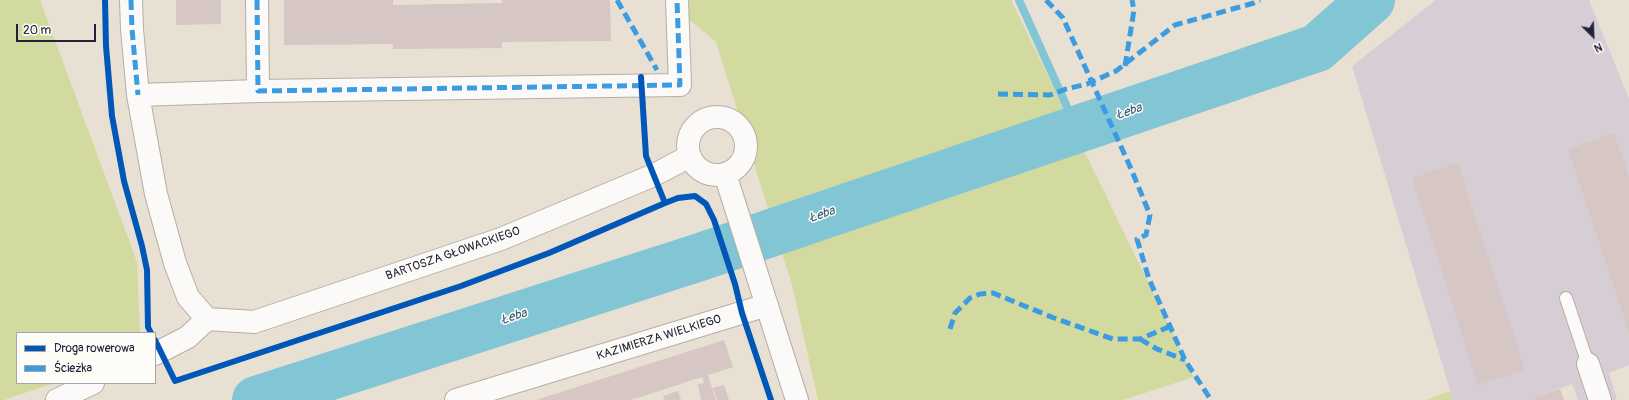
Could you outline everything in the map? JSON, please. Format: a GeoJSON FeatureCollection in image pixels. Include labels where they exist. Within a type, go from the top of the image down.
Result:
{"type":"FeatureCollection","features":[{"type":"Feature","properties":{"kind":"street"},"geometry":{"type":"LineString","coordinates":[[131,0],[138,96],[156,194],[175,262],[188,297],[207,319],[188,337],[156,353]]}},
{"type":"Feature","properties":{"kind":"street"},"geometry":{"type":"LineString","coordinates":[[257,0],[258,91]]}},
{"type":"Feature","properties":{"kind":"street"},"geometry":{"type":"LineString","coordinates":[[138,96],[258,91],[680,85],[677,0]]}},
{"type":"Feature","properties":{"kind":"street"},"geometry":{"type":"LineString","coordinates":[[719,117],[730,120],[739,127],[745,137],[746,148],[743,159],[735,168],[725,174],[711,174],[698,168],[690,156],[688,145],[691,134],[697,124],[707,119],[719,117]]}},
{"type":"Feature","properties":{"kind":"street","name":"BARTOSZA GŁOWACKIEGO"},"geometry":{"type":"LineString","coordinates":[[207,319],[254,322],[501,239],[654,175],[690,156]]}},
{"type":"Feature","properties":{"kind":"street"},"geometry":{"type":"LineString","coordinates":[[725,174],[797,400]]}},
{"type":"Feature","properties":{"kind":"street","name":"KAZIMIERZA WIELKIEGO"},"geometry":{"type":"LineString","coordinates":[[456,400],[767,305]]}},
{"type":"Feature","properties":{"kind":"street"},"geometry":{"type":"LineString","coordinates":[[1588,364],[1600,400]]}},
{"type":"Feature","properties":{"kind":"street"},"geometry":{"type":"LineString","coordinates":[[57,400],[91,384]]}},
{"type":"Feature","properties":{"kind":"lane"},"geometry":{"type":"LineString","coordinates":[[1566,298],[1588,364]]}},
{"type":"Feature","properties":{"kind":"shaded area"},"geometry":{"type":"Polygon","coordinates":[[[1436,0],[1589,0],[1629,99],[1629,365],[1609,373],[1617,400],[1578,400],[1572,384],[1529,400],[1453,400],[1352,66],[1436,0]]]}},
{"type":"Feature","properties":{"kind":"green space"},"geometry":{"type":"Polygon","coordinates":[[[0,0],[40,0],[137,262],[140,332],[16,332],[16,384],[51,384],[0,400],[0,0]]]}},
{"type":"Feature","properties":{"kind":"green space"},"geometry":{"type":"Polygon","coordinates":[[[684,0],[1011,0],[1194,377],[1123,400],[818,400],[792,285],[716,42],[685,16],[684,0]]]}},
{"type":"Feature","properties":{"kind":"green space"},"geometry":{"type":"Polygon","coordinates":[[[1450,391],[1453,400],[1426,400],[1450,391]]]}},
{"type":"Feature","properties":{"kind":"building"},"geometry":{"type":"Polygon","coordinates":[[[176,0],[221,0],[221,24],[176,25],[176,0]]]}},
{"type":"Feature","properties":{"kind":"building"},"geometry":{"type":"Polygon","coordinates":[[[284,0],[393,0],[393,5],[502,3],[502,0],[610,0],[611,41],[502,42],[502,48],[393,49],[393,44],[284,45],[284,0]]]}},
{"type":"Feature","properties":{"kind":"building"},"geometry":{"type":"Polygon","coordinates":[[[1614,133],[1629,177],[1629,332],[1568,149],[1614,133]]]}},
{"type":"Feature","properties":{"kind":"building"},"geometry":{"type":"Polygon","coordinates":[[[1458,163],[1525,370],[1478,385],[1412,178],[1458,163]]]}},
{"type":"Feature","properties":{"kind":"building"},"geometry":{"type":"Polygon","coordinates":[[[724,340],[733,367],[708,375],[716,400],[701,400],[698,384],[704,383],[702,377],[631,400],[536,400],[724,340]]]}},
{"type":"Feature","properties":{"kind":"building"},"geometry":{"type":"Polygon","coordinates":[[[724,385],[729,400],[717,400],[713,388],[724,385]]]}},
{"type":"Feature","properties":{"kind":"building"},"geometry":{"type":"Polygon","coordinates":[[[1560,389],[1564,400],[1529,400],[1560,389]]]}},
{"type":"Feature","properties":{"kind":"building"},"geometry":{"type":"Polygon","coordinates":[[[678,391],[681,400],[664,400],[663,396],[678,391]]]}},
{"type":"Feature","properties":{"kind":"waterway"},"geometry":{"type":"LineString","coordinates":[[1019,0],[1077,129]]}},
{"type":"Feature","properties":{"kind":"waterway","name":"Łeba"},"geometry":{"type":"LineString","coordinates":[[256,400],[697,258],[1317,48],[1371,0]]}},
{"type":"Feature","properties":{"kind":"marked path"},"geometry":{"type":"LineString","coordinates":[[131,0],[138,95]]}},
{"type":"Feature","properties":{"kind":"marked path"},"geometry":{"type":"LineString","coordinates":[[257,0],[258,91],[680,85],[677,0]]}},
{"type":"Feature","properties":{"kind":"marked path"},"geometry":{"type":"LineString","coordinates":[[617,0],[657,70]]}},
{"type":"Feature","properties":{"kind":"marked path"},"geometry":{"type":"LineString","coordinates":[[1046,0],[1063,18],[1132,171],[1150,215],[1146,235],[1137,239],[1149,279],[1185,360],[1211,400]]}},
{"type":"Feature","properties":{"kind":"marked path"},"geometry":{"type":"LineString","coordinates":[[1125,66],[1134,10],[1132,0]]}},
{"type":"Feature","properties":{"kind":"marked path"},"geometry":{"type":"LineString","coordinates":[[998,94],[1050,95],[1087,84],[1116,71],[1175,25],[1260,0]]}},
{"type":"Feature","properties":{"kind":"marked path"},"geometry":{"type":"LineString","coordinates":[[950,329],[955,313],[970,298],[980,294],[993,293],[1054,318],[1113,339],[1140,339],[1171,326]]}},
{"type":"Feature","properties":{"kind":"marked path"},"geometry":{"type":"LineString","coordinates":[[1140,339],[1157,349],[1185,360]]}},
{"type":"Feature","properties":{"kind":"cycle path"},"geometry":{"type":"LineString","coordinates":[[105,0],[106,46],[112,116],[124,181],[147,270],[148,327],[150,332]]}},
{"type":"Feature","properties":{"kind":"cycle path"},"geometry":{"type":"LineString","coordinates":[[641,77],[646,156],[665,203]]}},
{"type":"Feature","properties":{"kind":"cycle path"},"geometry":{"type":"LineString","coordinates":[[156,342],[175,381],[461,286],[549,253],[665,203],[678,198],[695,196],[706,204],[714,220],[735,284],[742,313],[771,400]]}}]}
